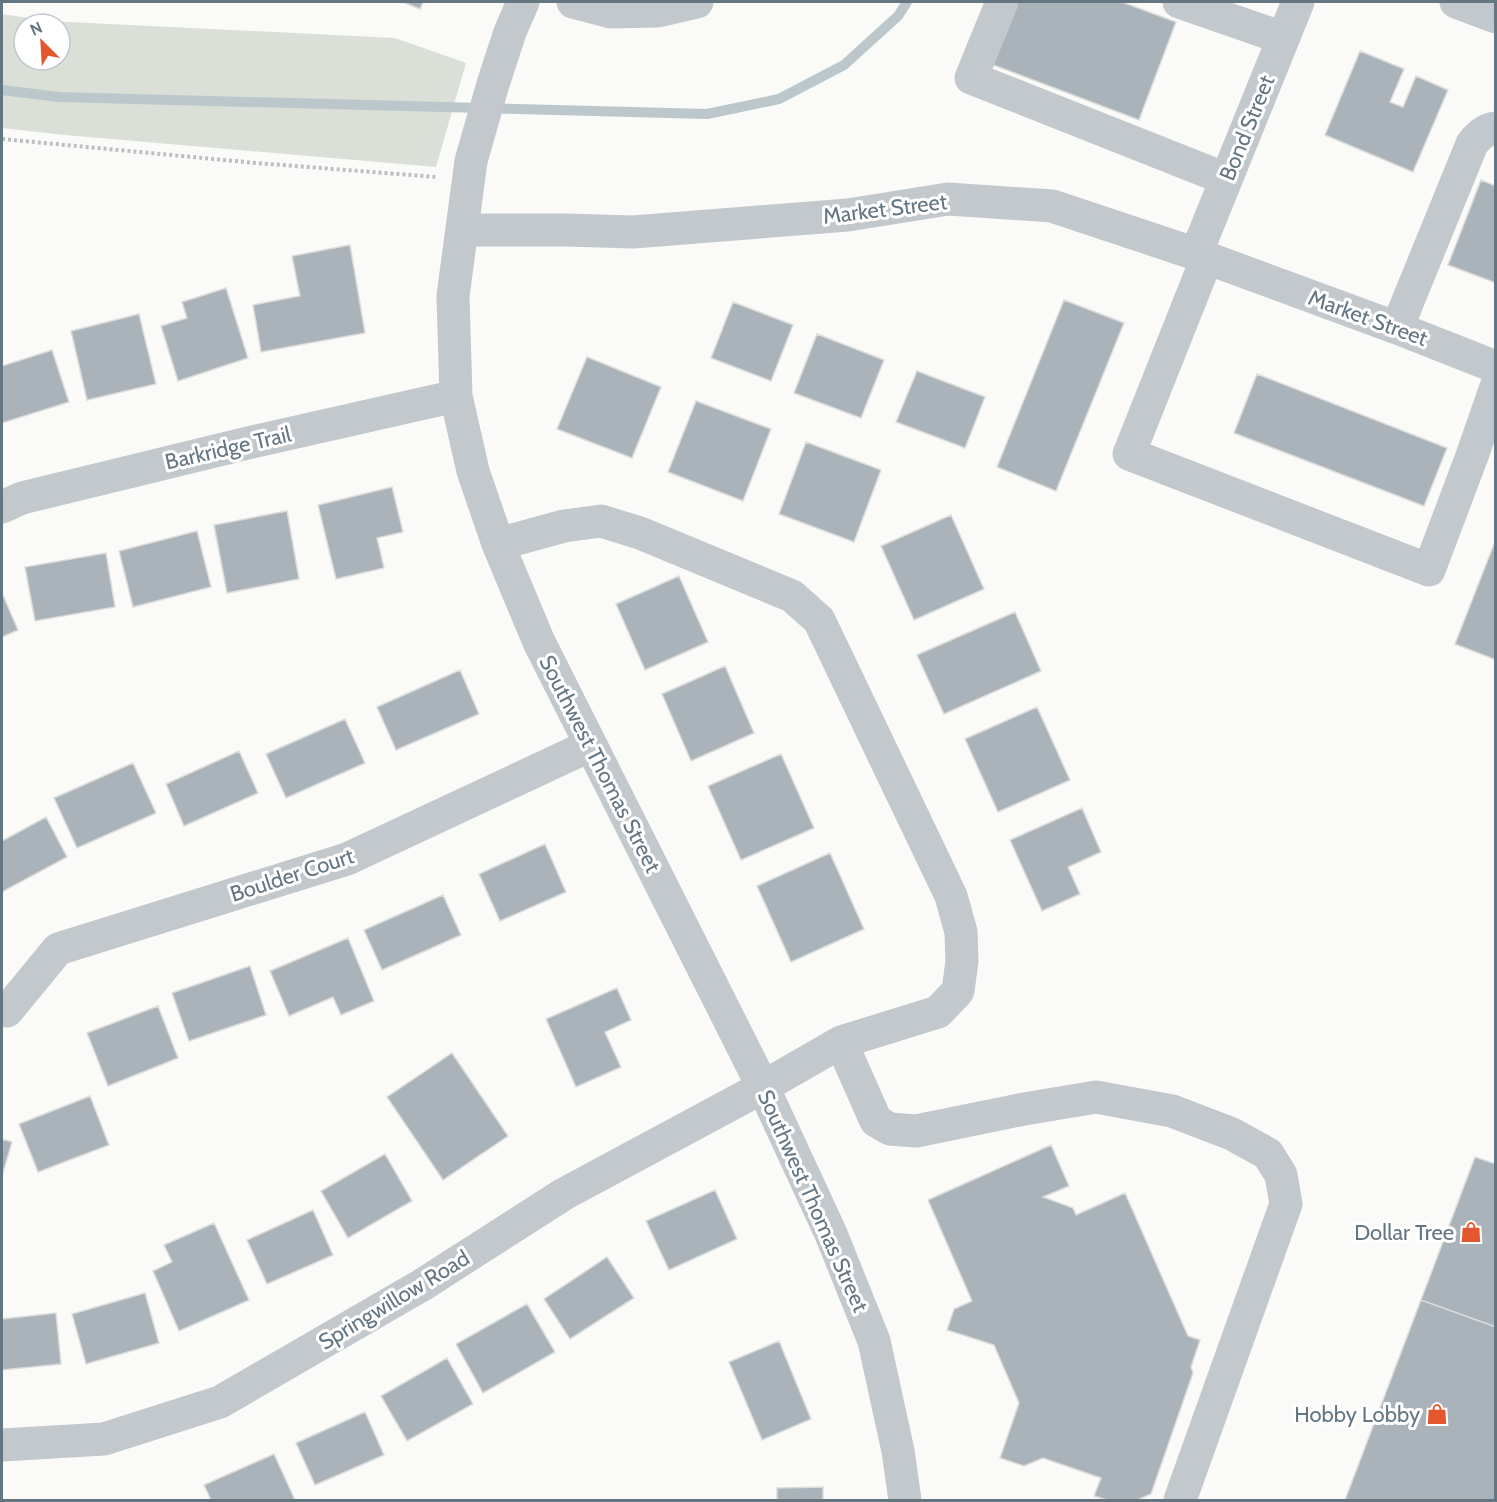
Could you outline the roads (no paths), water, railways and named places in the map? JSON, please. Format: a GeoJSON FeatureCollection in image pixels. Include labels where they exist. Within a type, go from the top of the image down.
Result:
{"type":"FeatureCollection","features":[{"type":"Feature","properties":{"kind":"street","name":"Southwest Thomas Street"},"geometry":{"type":"LineString","coordinates":[[523,2],[510,32],[493,84],[470,170],[453,296],[456,396],[473,471],[498,544],[539,642],[763,1087],[831,1234],[874,1341],[898,1451],[905,1500]]}},
{"type":"Feature","properties":{"kind":"street"},"geometry":{"type":"LineString","coordinates":[[573,2],[610,12],[658,11],[697,2]]}},
{"type":"Feature","properties":{"kind":"street"},"geometry":{"type":"LineString","coordinates":[[1002,2],[971,78],[1226,179]]}},
{"type":"Feature","properties":{"kind":"street"},"geometry":{"type":"LineString","coordinates":[[1179,2],[1283,38]]}},
{"type":"Feature","properties":{"kind":"street","name":"Bond Street"},"geometry":{"type":"LineString","coordinates":[[1298,2],[1226,179],[1201,256],[1129,454],[1429,570],[1496,387]]}},
{"type":"Feature","properties":{"kind":"street"},"geometry":{"type":"LineString","coordinates":[[1456,2],[1496,16]]}},
{"type":"Feature","properties":{"kind":"street"},"geometry":{"type":"LineString","coordinates":[[1397,328],[1472,144],[1476,137],[1496,128]]}},
{"type":"Feature","properties":{"kind":"street","name":"Market Street"},"geometry":{"type":"LineString","coordinates":[[462,230],[633,232],[848,215],[948,198],[1052,206],[1201,256],[1496,367]]}},
{"type":"Feature","properties":{"kind":"street","name":"Barkridge Trail"},"geometry":{"type":"LineString","coordinates":[[2,507],[33,495],[263,439],[456,396]]}},
{"type":"Feature","properties":{"kind":"street","name":"Springwillow Road"},"geometry":{"type":"LineString","coordinates":[[2,1445],[104,1439],[220,1402],[422,1285],[564,1194],[763,1087],[841,1042],[938,1012],[958,991],[962,961],[961,942],[951,896],[819,620],[792,596],[640,533],[601,521],[564,526],[498,544]]}},
{"type":"Feature","properties":{"kind":"street","name":"Boulder Court"},"geometry":{"type":"LineString","coordinates":[[7,1011],[58,949],[347,859],[591,745]]}},
{"type":"Feature","properties":{"kind":"street"},"geometry":{"type":"LineString","coordinates":[[841,1042],[876,1121],[890,1129],[916,1131],[1096,1097],[1172,1112],[1232,1134],[1268,1154],[1281,1175],[1286,1204],[1180,1500]]}},
{"type":"Feature","properties":{"kind":"waterway"},"geometry":{"type":"LineString","coordinates":[[2,90],[59,97],[707,114],[779,99],[844,65],[898,16],[907,2]]}},
{"type":"Feature","properties":{"kind":"place","name":"Dollar Tree"},"geometry":{"type":"Point","coordinates":[1471,1232]}},
{"type":"Feature","properties":{"kind":"place","name":"Hobby Lobby"},"geometry":{"type":"Point","coordinates":[1437,1414]}}]}
